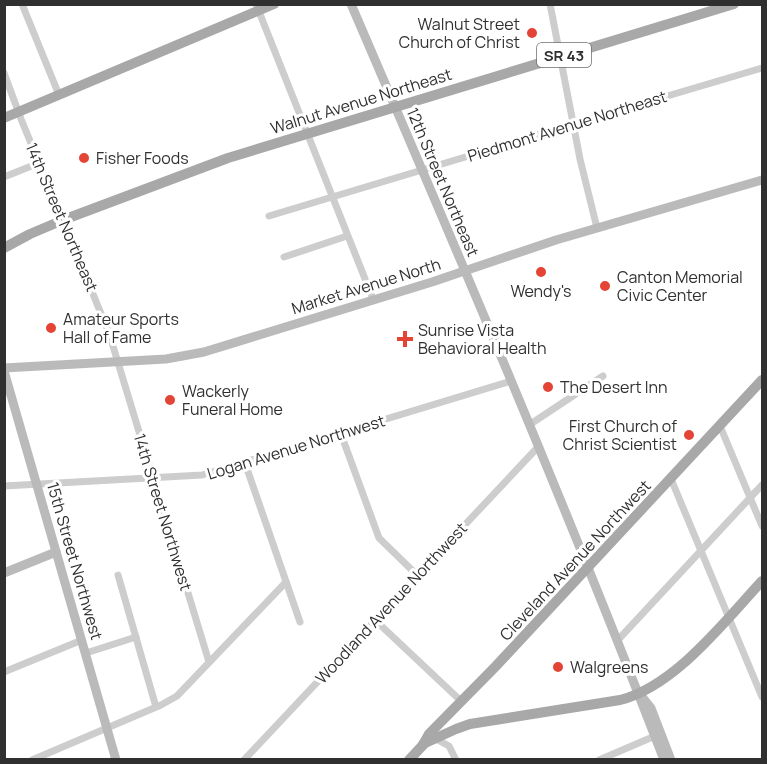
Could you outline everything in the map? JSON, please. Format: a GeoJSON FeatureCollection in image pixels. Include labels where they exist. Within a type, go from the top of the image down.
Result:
{"type":"FeatureCollection","features":[{"type":"Feature","properties":{"kind":"main road"},"geometry":{"type":"LineString","coordinates":[[4,118],[257,8],[274,4]]}},
{"type":"Feature","properties":{"kind":"main road","name":"Walnut Avenue Northeast"},"geometry":{"type":"LineString","coordinates":[[4,248],[63,220],[193,170],[306,133],[734,4]]}},
{"type":"Feature","properties":{"kind":"main road","name":"Cleveland Avenue Northwest"},"geometry":{"type":"LineString","coordinates":[[409,759],[423,745],[429,734],[588,568],[762,380]]}},
{"type":"Feature","properties":{"kind":"main road"},"geometry":{"type":"LineString","coordinates":[[423,745],[456,729],[484,722],[620,700],[640,694],[661,682],[677,669],[762,581]]}},
{"type":"Feature","properties":{"kind":"street"},"geometry":{"type":"LineString","coordinates":[[22,4],[59,95]]}},
{"type":"Feature","properties":{"kind":"street","name":"12th Street Northeast"},"geometry":{"type":"LineString","coordinates":[[351,4],[465,271],[640,694]]}},
{"type":"Feature","properties":{"kind":"street"},"geometry":{"type":"LineString","coordinates":[[550,4],[573,124],[597,228]]}},
{"type":"Feature","properties":{"kind":"street"},"geometry":{"type":"LineString","coordinates":[[257,8],[372,299]]}},
{"type":"Feature","properties":{"kind":"street","name":"Piedmont Avenue Northeast"},"geometry":{"type":"LineString","coordinates":[[268,216],[762,68]]}},
{"type":"Feature","properties":{"kind":"street","name":"14th Street Northeast"},"geometry":{"type":"LineString","coordinates":[[4,73],[110,333],[119,362]]}},
{"type":"Feature","properties":{"kind":"street"},"geometry":{"type":"LineString","coordinates":[[4,177],[39,163]]}},
{"type":"Feature","properties":{"kind":"street","name":"Market Avenue North"},"geometry":{"type":"LineString","coordinates":[[4,369],[175,358],[204,352],[551,242],[762,180]]}},
{"type":"Feature","properties":{"kind":"street"},"geometry":{"type":"LineString","coordinates":[[284,257],[347,236]]}},
{"type":"Feature","properties":{"kind":"street","name":"14th Street Northwest"},"geometry":{"type":"LineString","coordinates":[[119,362],[209,662]]}},
{"type":"Feature","properties":{"kind":"street","name":"15th Street Northwest"},"geometry":{"type":"LineString","coordinates":[[4,369],[116,759]]}},
{"type":"Feature","properties":{"kind":"street"},"geometry":{"type":"LineString","coordinates":[[529,425],[603,376]]}},
{"type":"Feature","properties":{"kind":"street","name":"Logan Avenue Northwest"},"geometry":{"type":"LineString","coordinates":[[4,486],[202,475],[511,381]]}},
{"type":"Feature","properties":{"kind":"street"},"geometry":{"type":"LineString","coordinates":[[720,426],[762,526]]}},
{"type":"Feature","properties":{"kind":"street"},"geometry":{"type":"LineString","coordinates":[[341,434],[379,538],[417,575]]}},
{"type":"Feature","properties":{"kind":"street","name":"Woodland Avenue Northwest"},"geometry":{"type":"LineString","coordinates":[[244,759],[538,447]]}},
{"type":"Feature","properties":{"kind":"street"},"geometry":{"type":"LineString","coordinates":[[245,463],[300,622]]}},
{"type":"Feature","properties":{"kind":"street"},"geometry":{"type":"LineString","coordinates":[[671,479],[762,697]]}},
{"type":"Feature","properties":{"kind":"street"},"geometry":{"type":"LineString","coordinates":[[617,641],[762,485]]}},
{"type":"Feature","properties":{"kind":"street"},"geometry":{"type":"LineString","coordinates":[[4,573],[56,552]]}},
{"type":"Feature","properties":{"kind":"street"},"geometry":{"type":"LineString","coordinates":[[118,575],[156,707]]}},
{"type":"Feature","properties":{"kind":"street"},"geometry":{"type":"LineString","coordinates":[[32,759],[177,696],[286,582]]}},
{"type":"Feature","properties":{"kind":"street"},"geometry":{"type":"LineString","coordinates":[[375,620],[461,701]]}},
{"type":"Feature","properties":{"kind":"street"},"geometry":{"type":"LineString","coordinates":[[86,653],[136,637]]}},
{"type":"Feature","properties":{"kind":"street"},"geometry":{"type":"LineString","coordinates":[[4,672],[82,640]]}},
{"type":"Feature","properties":{"kind":"street"},"geometry":{"type":"LineString","coordinates":[[640,694],[664,759]]}},
{"type":"Feature","properties":{"kind":"street"},"geometry":{"type":"LineString","coordinates":[[640,694],[651,708],[671,759]]}},
{"type":"Feature","properties":{"kind":"street"},"geometry":{"type":"LineString","coordinates":[[455,756],[452,744],[456,729]]}},
{"type":"Feature","properties":{"kind":"street"},"geometry":{"type":"LineString","coordinates":[[599,759],[655,736]]}},
{"type":"Feature","properties":{"kind":"street"},"geometry":{"type":"LineString","coordinates":[[436,739],[446,744],[455,756]]}},
{"type":"Feature","properties":{"kind":"place","name":"Walnut Street Church of Christ"},"geometry":{"type":"Point","coordinates":[532,33]}},
{"type":"Feature","properties":{"kind":"place","name":"Fisher Foods"},"geometry":{"type":"Point","coordinates":[84,158]}},
{"type":"Feature","properties":{"kind":"place","name":"Wendy's"},"geometry":{"type":"Point","coordinates":[541,272]}},
{"type":"Feature","properties":{"kind":"place","name":"Canton Memorial Civic Center"},"geometry":{"type":"Point","coordinates":[605,286]}},
{"type":"Feature","properties":{"kind":"place","name":"Amateur Sports Hall of Fame"},"geometry":{"type":"Point","coordinates":[51,328]}},
{"type":"Feature","properties":{"kind":"place","name":"Sunrise Vista Behavioral Health"},"geometry":{"type":"Point","coordinates":[405,339]}},
{"type":"Feature","properties":{"kind":"place","name":"The Desert Inn"},"geometry":{"type":"Point","coordinates":[548,387]}},
{"type":"Feature","properties":{"kind":"place","name":"Wackerly Funeral Home"},"geometry":{"type":"Point","coordinates":[170,400]}},
{"type":"Feature","properties":{"kind":"place","name":"First Church of Christ Scientist"},"geometry":{"type":"Point","coordinates":[689,435]}},
{"type":"Feature","properties":{"kind":"place","name":"Walgreens"},"geometry":{"type":"Point","coordinates":[558,667]}}]}
